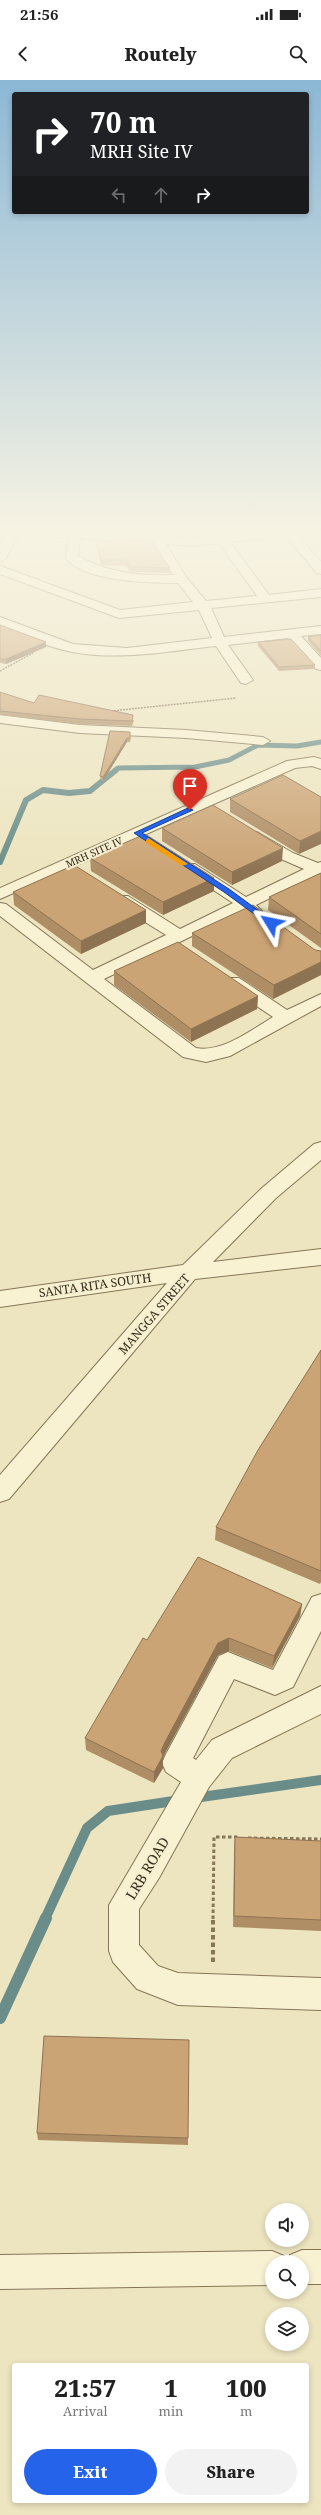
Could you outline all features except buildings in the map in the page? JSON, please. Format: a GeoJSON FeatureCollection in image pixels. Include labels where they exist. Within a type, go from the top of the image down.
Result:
{"type":"FeatureCollection","features":[{"type":"Feature","properties":{"kind":"street"},"geometry":{"type":"LineString","coordinates":[[70,647],[91,651],[127,652],[177,647]]}},
{"type":"Feature","properties":{"kind":"street"},"geometry":{"type":"LineString","coordinates":[[223,647],[246,680]]}},
{"type":"Feature","properties":{"kind":"street"},"geometry":{"type":"LineString","coordinates":[[303,647],[321,666]]}},
{"type":"Feature","properties":{"kind":"street"},"geometry":{"type":"LineString","coordinates":[[0,718],[80,729],[186,734],[263,741]]}},
{"type":"Feature","properties":{"kind":"street","name":"MRH SITE IV"},"geometry":{"type":"LineString","coordinates":[[0,894],[137,833],[210,808],[292,764],[314,761],[321,764]]}},
{"type":"Feature","properties":{"kind":"street"},"geometry":{"type":"LineString","coordinates":[[242,828],[287,856],[319,868]]}},
{"type":"Feature","properties":{"kind":"street"},"geometry":{"type":"LineString","coordinates":[[137,833],[155,845]]}},
{"type":"Feature","properties":{"kind":"street"},"geometry":{"type":"LineString","coordinates":[[174,857],[265,919]]}},
{"type":"Feature","properties":{"kind":"street"},"geometry":{"type":"LineString","coordinates":[[67,864],[84,876]]}},
{"type":"Feature","properties":{"kind":"street"},"geometry":{"type":"LineString","coordinates":[[91,978],[179,942],[244,904],[319,868]]}},
{"type":"Feature","properties":{"kind":"street"},"geometry":{"type":"LineString","coordinates":[[107,891],[179,942]]}},
{"type":"Feature","properties":{"kind":"street"},"geometry":{"type":"LineString","coordinates":[[0,908],[190,1053],[201,1055],[224,1052],[321,999]]}},
{"type":"Feature","properties":{"kind":"street"},"geometry":{"type":"LineString","coordinates":[[216,971],[286,1018]]}},
{"type":"Feature","properties":{"kind":"street","name":"MANGGA STREET"},"geometry":{"type":"LineString","coordinates":[[0,1492],[189,1272],[269,1193],[321,1149]]}},
{"type":"Feature","properties":{"kind":"street","name":"SANTA RITA SOUTH"},"geometry":{"type":"LineString","coordinates":[[0,1299],[189,1272],[321,1257]]}},
{"type":"Feature","properties":{"kind":"street"},"geometry":{"type":"LineString","coordinates":[[197,1781],[176,1763],[228,1664],[275,1683],[283,1678],[321,1606]]}},
{"type":"Feature","properties":{"kind":"street","name":"LRB ROAD"},"geometry":{"type":"LineString","coordinates":[[321,1698],[313,1704],[222,1749],[197,1781],[149,1868],[124,1905],[124,1950],[148,1978],[178,1989],[321,1994]]}},
{"type":"Feature","properties":{"kind":"street"},"geometry":{"type":"LineString","coordinates":[[309,2267],[321,2267]]}},
{"type":"Feature","properties":{"kind":"street"},"geometry":{"type":"LineString","coordinates":[[0,2272],[265,2268]]}},
{"type":"Feature","properties":{"kind":"path"},"geometry":{"type":"LineString","coordinates":[[0,671],[46,647]]}},
{"type":"Feature","properties":{"kind":"path"},"geometry":{"type":"LineString","coordinates":[[109,711],[236,698]]}},
{"type":"Feature","properties":{"kind":"path"},"geometry":{"type":"LineString","coordinates":[[213,1990],[214,1837],[321,1839]]}},
{"type":"Feature","properties":{"kind":"waterway"},"geometry":{"type":"LineString","coordinates":[[116,770],[118,768],[195,767],[229,760],[258,745],[297,746],[321,742]]}},
{"type":"Feature","properties":{"kind":"waterway"},"geometry":{"type":"LineString","coordinates":[[0,862],[26,800],[43,790],[69,793],[90,791],[116,770]]}},
{"type":"Feature","properties":{"kind":"waterway"},"geometry":{"type":"LineString","coordinates":[[194,1798],[321,1780]]}},
{"type":"Feature","properties":{"kind":"waterway"},"geometry":{"type":"LineString","coordinates":[[45,1919],[87,1828],[108,1811],[180,1800]]}},
{"type":"Feature","properties":{"kind":"waterway"},"geometry":{"type":"LineString","coordinates":[[0,2018],[46,1918]]}},
{"type":"Feature","properties":{"kind":"slow traffic"},"geometry":{"type":"LineString","coordinates":[[148,840],[185,864]]}},
{"type":"Feature","properties":{"kind":"route"},"geometry":{"type":"LineString","coordinates":[[190,810],[137,833],[160,849],[227,890],[271,923]]}}]}
